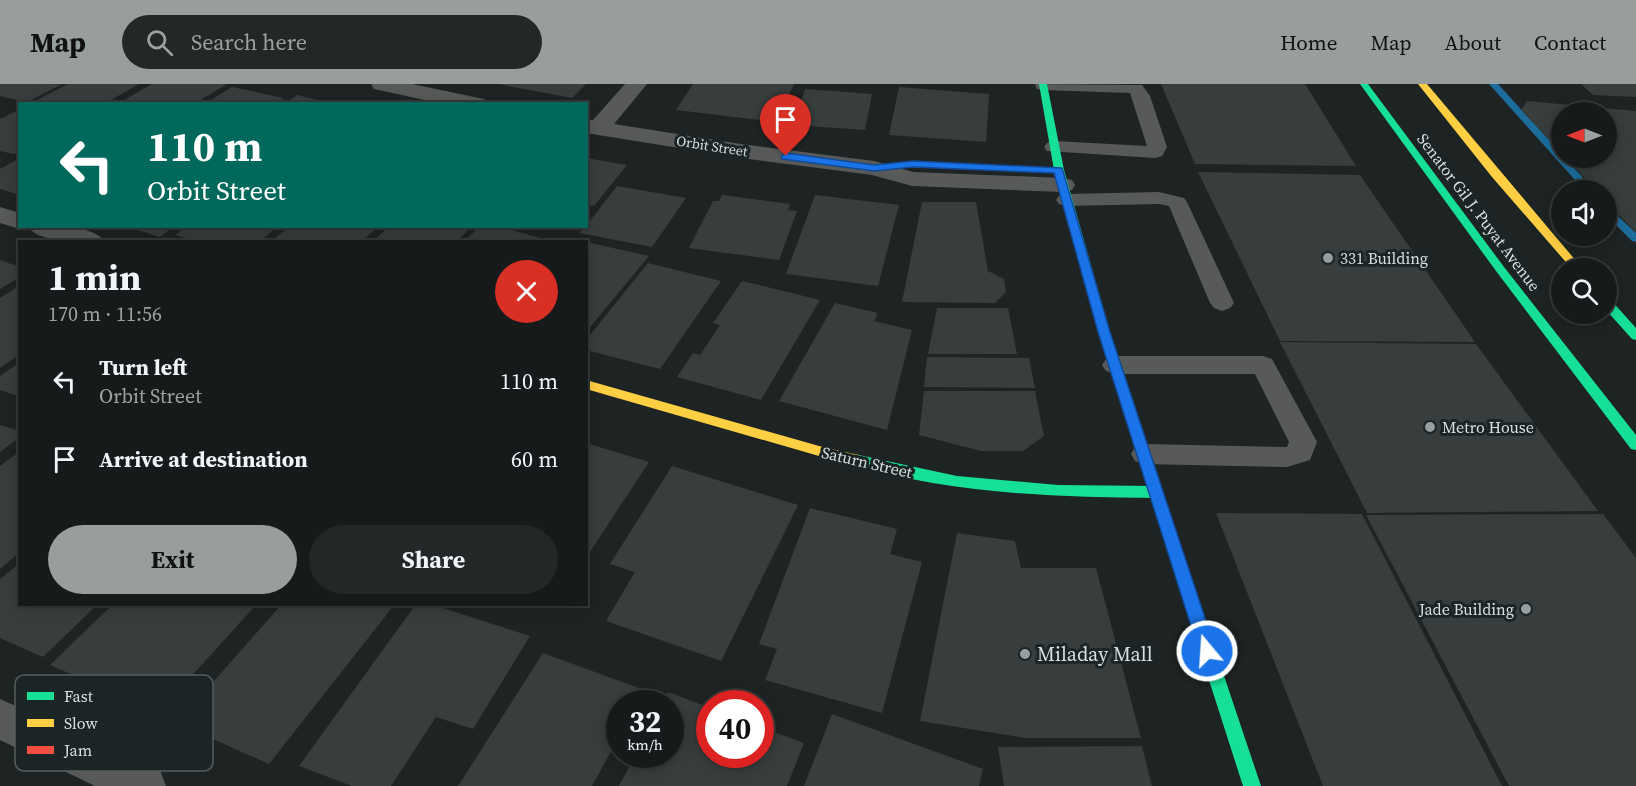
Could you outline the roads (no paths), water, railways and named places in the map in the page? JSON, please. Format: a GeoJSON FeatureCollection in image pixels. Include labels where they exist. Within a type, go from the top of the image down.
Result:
{"type":"FeatureCollection","features":[{"type":"Feature","properties":{"kind":"street"},"geometry":{"type":"LineString","coordinates":[[382,84],[467,102]]}},
{"type":"Feature","properties":{"kind":"street"},"geometry":{"type":"LineString","coordinates":[[592,128],[636,84]]}},
{"type":"Feature","properties":{"kind":"street","name":"Senator Gil J. Puyat Avenue"},"geometry":{"type":"LineString","coordinates":[[1364,84],[1500,269],[1636,445]]}},
{"type":"Feature","properties":{"kind":"street","name":"Senator Gil J. Puyat Avenue"},"geometry":{"type":"LineString","coordinates":[[1422,84],[1496,175],[1568,258]]}},
{"type":"Feature","properties":{"kind":"street"},"geometry":{"type":"LineString","coordinates":[[1043,85],[1061,176],[1114,366],[1145,454],[1252,786]]}},
{"type":"Feature","properties":{"kind":"street","name":"Orbit Street"},"geometry":{"type":"LineString","coordinates":[[592,128],[741,151],[874,168],[912,179],[1061,176]]}},
{"type":"Feature","properties":{"kind":"street"},"geometry":{"type":"LineString","coordinates":[[0,215],[18,220]]}},
{"type":"Feature","properties":{"kind":"street"},"geometry":{"type":"LineString","coordinates":[[46,228],[86,240]]}},
{"type":"Feature","properties":{"kind":"street"},"geometry":{"type":"LineString","coordinates":[[1617,314],[1636,336]]}},
{"type":"Feature","properties":{"kind":"street","name":"Saturn Street"},"geometry":{"type":"LineString","coordinates":[[588,385],[819,450],[957,482],[1058,491],[1156,492]]}},
{"type":"Feature","properties":{"kind":"street"},"geometry":{"type":"LineString","coordinates":[[0,719],[15,726]]}},
{"type":"Feature","properties":{"kind":"street"},"geometry":{"type":"LineString","coordinates":[[112,771],[144,786]]}},
{"type":"Feature","properties":{"kind":"lane"},"geometry":{"type":"LineString","coordinates":[[1043,85],[1136,89],[1142,96],[1157,147],[1155,152],[1061,176]]}},
{"type":"Feature","properties":{"kind":"lane"},"geometry":{"type":"LineString","coordinates":[[1061,176],[1177,202],[1222,303]]}},
{"type":"Feature","properties":{"kind":"lane"},"geometry":{"type":"LineString","coordinates":[[1114,366],[1263,364],[1303,442],[1300,453],[1287,457],[1145,454]]}},
{"type":"Feature","properties":{"kind":"waterway"},"geometry":{"type":"LineString","coordinates":[[1493,84],[1580,180]]}},
{"type":"Feature","properties":{"kind":"waterway"},"geometry":{"type":"LineString","coordinates":[[1617,219],[1636,239]]}},
{"type":"Feature","properties":{"kind":"place","name":"331 Building"},"geometry":{"type":"Point","coordinates":[1328,258]}},
{"type":"Feature","properties":{"kind":"place","name":"Metro House"},"geometry":{"type":"Point","coordinates":[1430,427]}},
{"type":"Feature","properties":{"kind":"place","name":"Jade Building"},"geometry":{"type":"Point","coordinates":[1526,609]}},
{"type":"Feature","properties":{"kind":"place","name":"Miladay Mall"},"geometry":{"type":"Point","coordinates":[1025,654]}}]}
